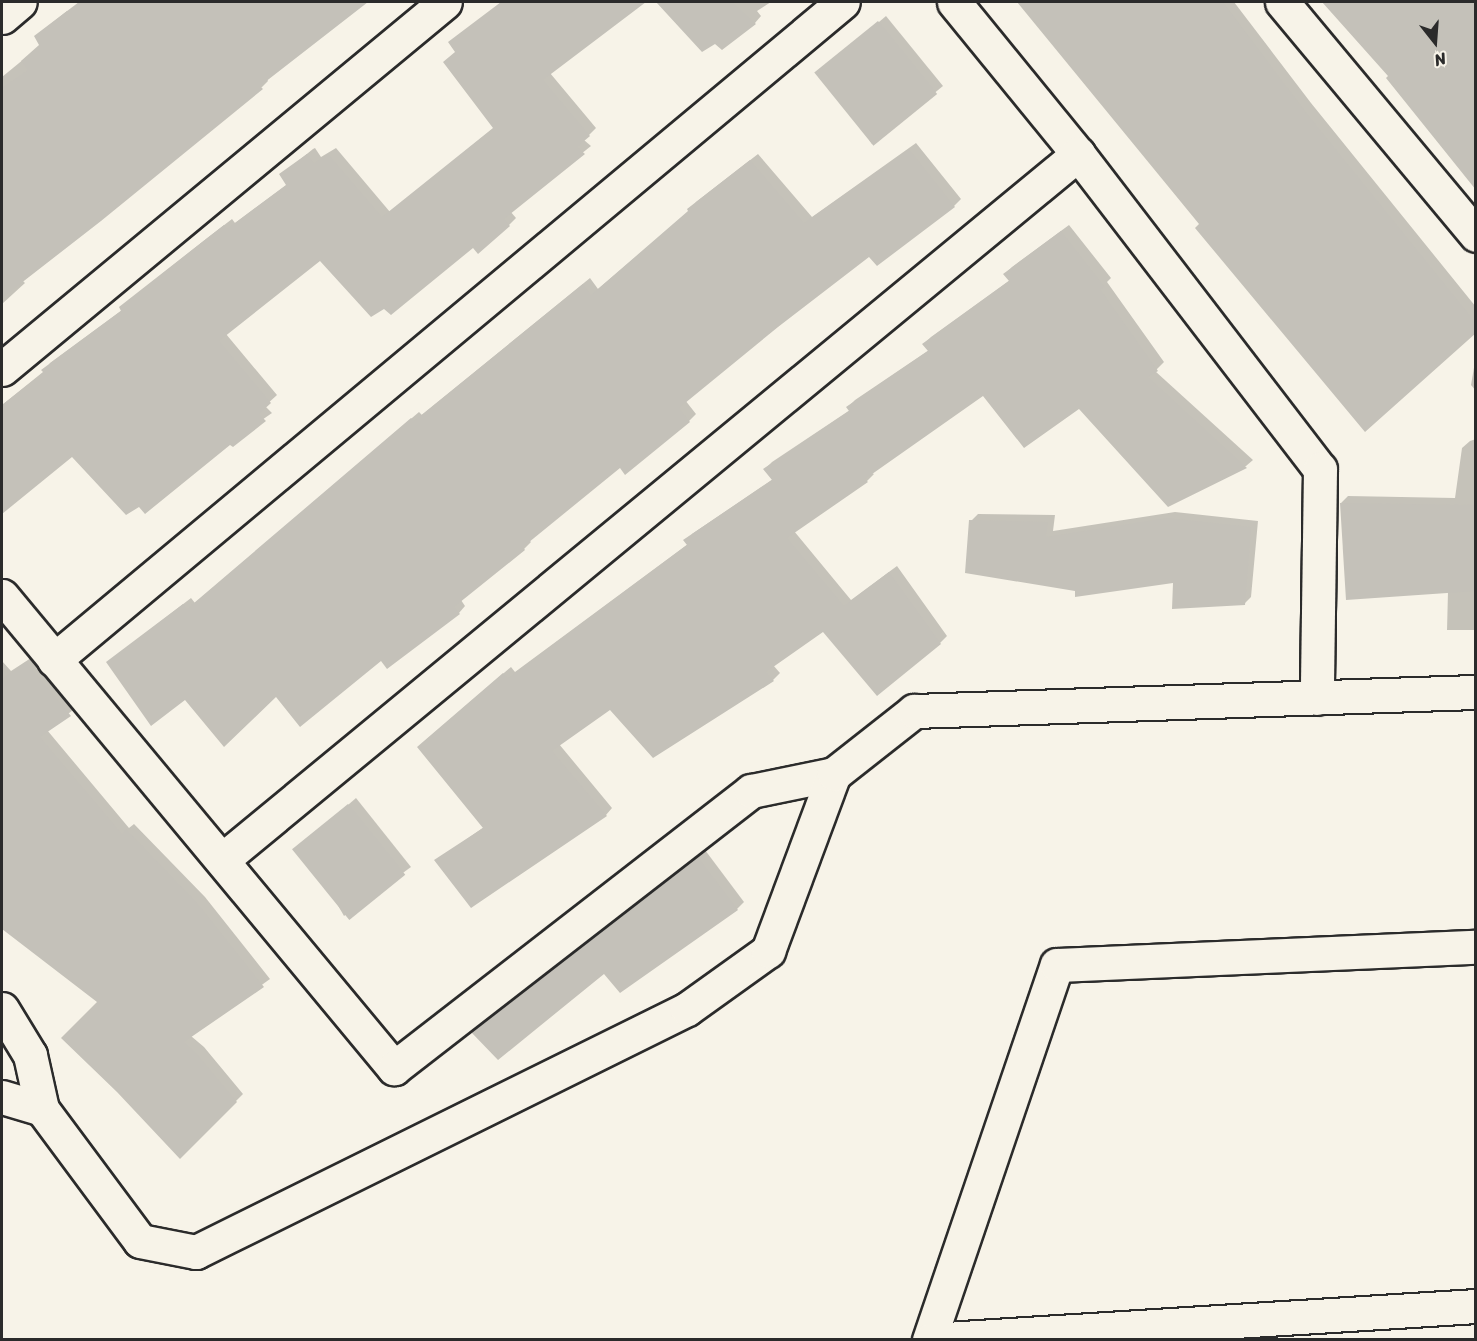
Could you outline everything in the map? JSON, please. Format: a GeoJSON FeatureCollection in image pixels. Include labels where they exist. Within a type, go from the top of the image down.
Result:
{"type":"FeatureCollection","features":[{"type":"Feature","properties":{"kind":"street"},"geometry":{"type":"LineString","coordinates":[[2,17],[20,2]]}},
{"type":"Feature","properties":{"kind":"street"},"geometry":{"type":"LineString","coordinates":[[2,369],[446,2]]}},
{"type":"Feature","properties":{"kind":"street"},"geometry":{"type":"LineString","coordinates":[[54,660],[843,2]]}},
{"type":"Feature","properties":{"kind":"street"},"geometry":{"type":"LineString","coordinates":[[954,2],[1078,154],[1320,470],[1317,698]]}},
{"type":"Feature","properties":{"kind":"street"},"geometry":{"type":"LineString","coordinates":[[1282,2],[1476,235]]}},
{"type":"Feature","properties":{"kind":"street"},"geometry":{"type":"LineString","coordinates":[[222,860],[1078,154]]}},
{"type":"Feature","properties":{"kind":"street"},"geometry":{"type":"LineString","coordinates":[[2,596],[394,1068],[752,791],[834,774],[914,711],[1476,692]]}},
{"type":"Feature","properties":{"kind":"street"},"geometry":{"type":"LineString","coordinates":[[2,1009],[30,1056],[42,1109],[140,1241],[196,1252],[687,1009],[768,951],[834,774]]}},
{"type":"Feature","properties":{"kind":"street"},"geometry":{"type":"LineString","coordinates":[[1476,947],[1057,965],[929,1340],[1476,1306]]}},
{"type":"Feature","properties":{"kind":"street"},"geometry":{"type":"LineString","coordinates":[[2,1097],[42,1109]]}},
{"type":"Feature","properties":{"kind":"building"},"geometry":{"type":"Polygon","coordinates":[[[79,2],[368,2],[260,86],[263,89],[2,298],[2,88],[28,70],[21,61],[39,45],[34,36],[79,2]]]}},
{"type":"Feature","properties":{"kind":"building"},"geometry":{"type":"Polygon","coordinates":[[[501,2],[646,2],[543,80],[590,136],[577,147],[585,154],[504,219],[510,226],[478,254],[473,248],[391,315],[384,309],[371,317],[320,261],[219,341],[271,403],[259,414],[266,421],[233,447],[230,445],[145,514],[139,507],[126,515],[72,457],[2,514],[2,405],[43,372],[41,370],[121,311],[119,307],[224,225],[227,229],[286,185],[279,174],[307,154],[314,163],[328,154],[382,217],[493,128],[443,62],[455,52],[448,42],[501,2]]]}},
{"type":"Feature","properties":{"kind":"building"},"geometry":{"type":"Polygon","coordinates":[[[656,2],[732,2],[756,24],[722,50],[715,44],[702,52],[656,2]]]}},
{"type":"Feature","properties":{"kind":"building"},"geometry":{"type":"Polygon","coordinates":[[[1017,2],[1223,2],[1304,110],[1476,323],[1476,333],[1365,432],[1195,228],[1199,224],[1017,2]]]}},
{"type":"Feature","properties":{"kind":"building"},"geometry":{"type":"Polygon","coordinates":[[[1322,2],[1476,2],[1476,190],[1386,78],[1388,76],[1322,2]]]}},
{"type":"Feature","properties":{"kind":"building"},"geometry":{"type":"Polygon","coordinates":[[[878,21],[937,94],[873,146],[814,73],[878,21]]]}},
{"type":"Feature","properties":{"kind":"building"},"geometry":{"type":"Polygon","coordinates":[[[909,149],[955,207],[877,266],[869,257],[778,327],[679,408],[690,422],[625,475],[620,468],[523,547],[525,550],[454,607],[460,614],[387,669],[381,661],[300,727],[276,697],[224,747],[185,700],[151,726],[106,662],[183,604],[187,609],[411,418],[414,421],[583,284],[591,295],[688,211],[687,209],[750,160],[804,223],[909,149]]]}},
{"type":"Feature","properties":{"kind":"building"},"geometry":{"type":"Polygon","coordinates":[[[1061,231],[1105,287],[1100,289],[1158,371],[1148,377],[1247,468],[1168,507],[1079,409],[1024,448],[983,396],[865,479],[868,482],[787,538],[844,606],[889,572],[941,644],[877,696],[823,632],[766,672],[774,681],[653,758],[610,710],[552,751],[607,816],[471,908],[434,860],[483,828],[417,747],[503,673],[508,678],[687,545],[683,540],[772,480],[763,469],[849,411],[846,407],[928,351],[922,344],[1009,281],[1003,274],[1061,231]]]}},
{"type":"Feature","properties":{"kind":"building"},"geometry":{"type":"Polygon","coordinates":[[[1340,503],[1476,505],[1476,591],[1346,600],[1340,503]]]}},
{"type":"Feature","properties":{"kind":"building"},"geometry":{"type":"Polygon","coordinates":[[[1167,518],[1251,527],[1245,605],[1172,609],[1173,583],[1075,597],[1075,591],[965,573],[969,520],[1048,522],[1046,537],[1167,518]]]}},
{"type":"Feature","properties":{"kind":"building"},"geometry":{"type":"Polygon","coordinates":[[[26,662],[71,716],[40,737],[122,834],[126,829],[198,904],[264,987],[184,1042],[237,1102],[180,1159],[117,1092],[61,1038],[97,1002],[2,929],[2,679],[26,662]]]}},
{"type":"Feature","properties":{"kind":"building"},"geometry":{"type":"Polygon","coordinates":[[[348,804],[405,875],[349,920],[292,849],[348,804]]]}},
{"type":"Feature","properties":{"kind":"building"},"geometry":{"type":"Polygon","coordinates":[[[697,856],[738,910],[620,993],[604,974],[498,1060],[471,1032],[697,856]]]}}]}
